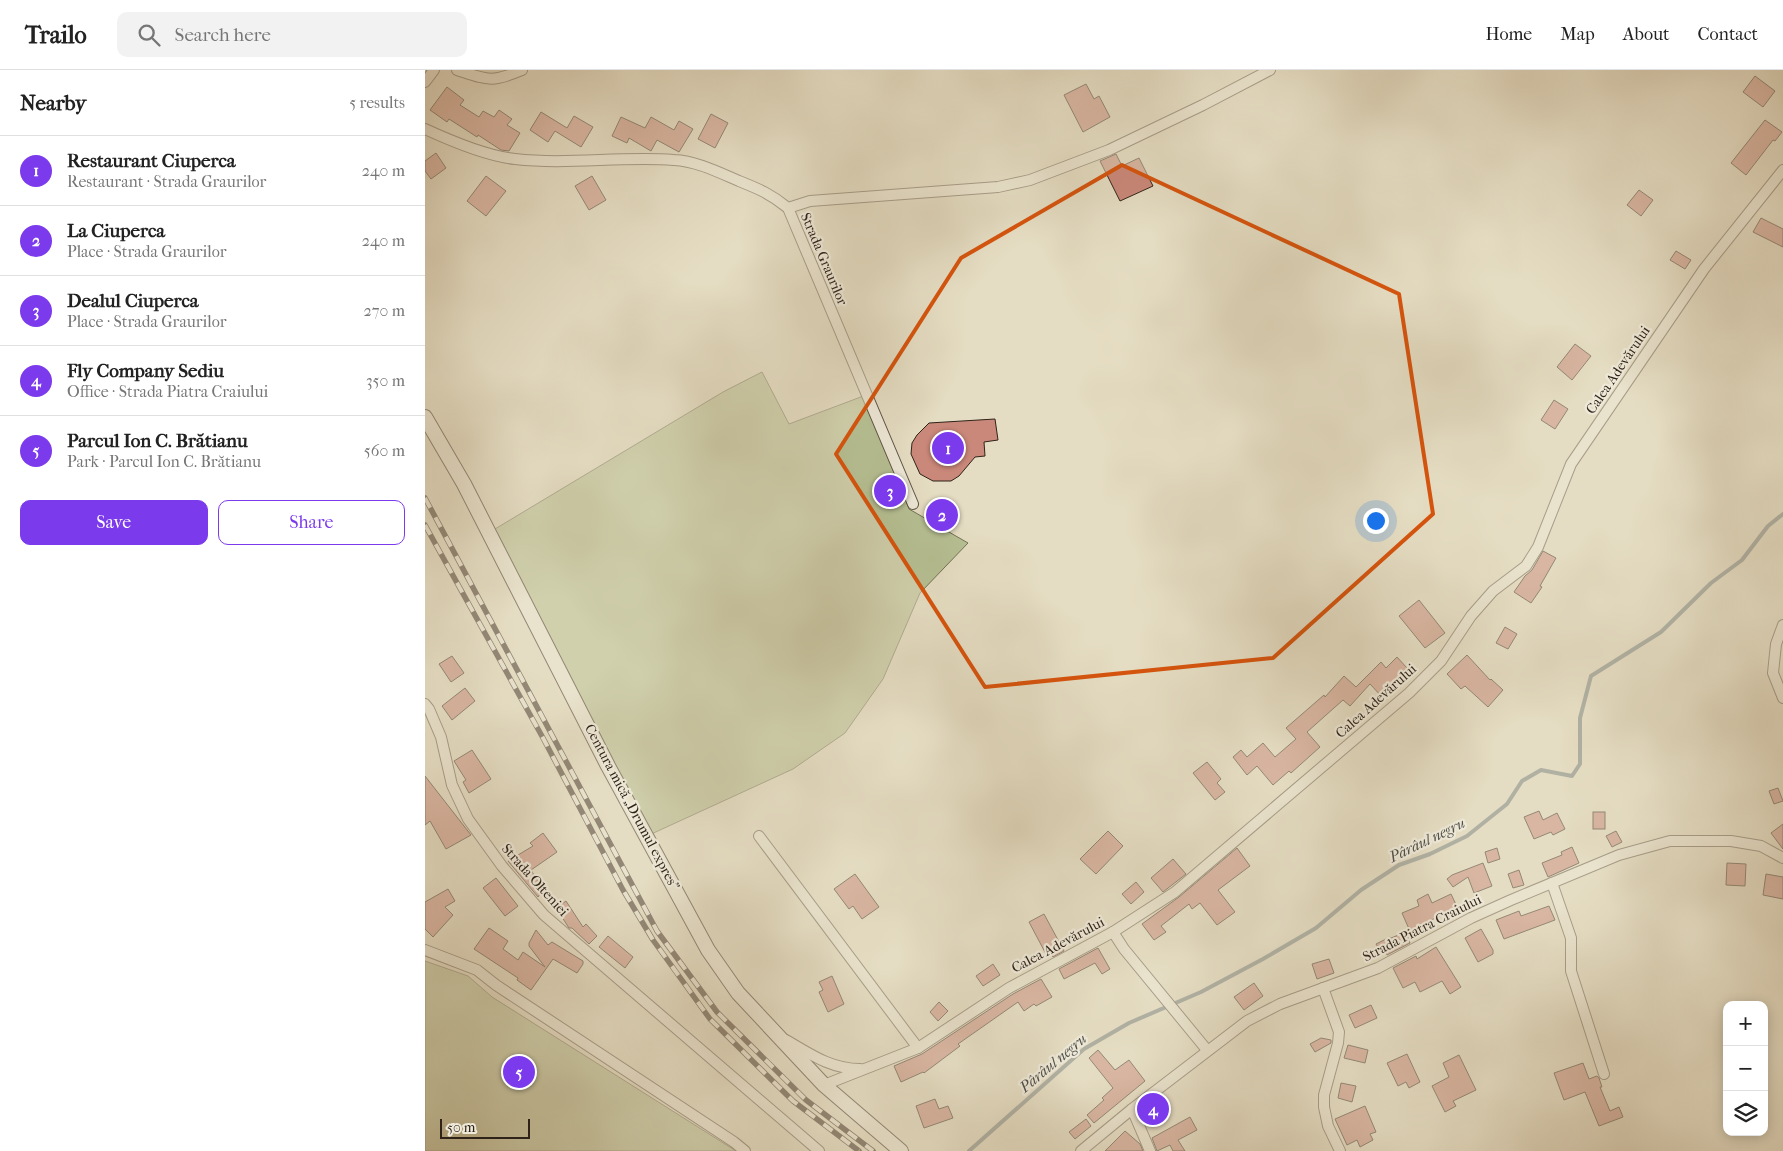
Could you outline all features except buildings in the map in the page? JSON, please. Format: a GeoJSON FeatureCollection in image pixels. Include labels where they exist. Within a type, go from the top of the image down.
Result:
{"type":"FeatureCollection","features":[{"type":"Feature","properties":{"kind":"main road","name":"Centura mică „Drumul expres”"},"geometry":{"type":"LineString","coordinates":[[425,417],[468,492],[609,766],[708,950],[738,993],[824,1084],[901,1151]]}},
{"type":"Feature","properties":{"kind":"street"},"geometry":{"type":"LineString","coordinates":[[425,82],[433,70]]}},
{"type":"Feature","properties":{"kind":"street"},"geometry":{"type":"LineString","coordinates":[[457,70],[484,79],[496,80],[522,70]]}},
{"type":"Feature","properties":{"kind":"street"},"geometry":{"type":"LineString","coordinates":[[788,208],[810,201],[998,187],[1030,180],[1109,150],[1203,105],[1270,70]]}},
{"type":"Feature","properties":{"kind":"street","name":"Strada Graurilor"},"geometry":{"type":"LineString","coordinates":[[425,129],[443,138],[513,159],[675,160],[704,166],[773,195],[788,208],[913,504]]}},
{"type":"Feature","properties":{"kind":"street","name":"Calea Adevărului"},"geometry":{"type":"LineString","coordinates":[[824,1084],[918,1048],[1009,988],[1113,932],[1175,892],[1409,693],[1441,661],[1471,616],[1493,591],[1526,566],[1538,546],[1571,464],[1704,269],[1783,170]]}},
{"type":"Feature","properties":{"kind":"street"},"geometry":{"type":"LineString","coordinates":[[1783,625],[1776,644],[1773,673],[1783,698]]}},
{"type":"Feature","properties":{"kind":"street","name":"Strada Olteniei"},"geometry":{"type":"LineString","coordinates":[[425,704],[441,737],[452,785],[468,819],[502,866],[544,914],[819,1151]]}},
{"type":"Feature","properties":{"kind":"street"},"geometry":{"type":"LineString","coordinates":[[759,836],[918,1048]]}},
{"type":"Feature","properties":{"kind":"street","name":"Strada Piatra Craiului"},"geometry":{"type":"LineString","coordinates":[[1081,1151],[1132,1108],[1247,1021],[1280,1004],[1378,968],[1471,918],[1511,900],[1619,855],[1670,841],[1731,841],[1761,846],[1783,858]]}},
{"type":"Feature","properties":{"kind":"street"},"geometry":{"type":"LineString","coordinates":[[1552,883],[1571,938],[1571,972],[1604,1074]]}},
{"type":"Feature","properties":{"kind":"street"},"geometry":{"type":"LineString","coordinates":[[1113,932],[1123,949],[1207,1050]]}},
{"type":"Feature","properties":{"kind":"street"},"geometry":{"type":"LineString","coordinates":[[425,950],[477,970],[496,985],[745,1151]]}},
{"type":"Feature","properties":{"kind":"street"},"geometry":{"type":"LineString","coordinates":[[1323,988],[1339,1032],[1338,1043],[1324,1095],[1324,1108],[1328,1126],[1340,1151]]}},
{"type":"Feature","properties":{"kind":"street"},"geometry":{"type":"LineString","coordinates":[[779,1036],[825,1063],[846,1069],[866,1068]]}},
{"type":"Feature","properties":{"kind":"street"},"geometry":{"type":"LineString","coordinates":[[1132,1108],[1150,1151]]}},
{"type":"Feature","properties":{"kind":"highlighted area"},"geometry":{"type":"Polygon","coordinates":[[[1122,165],[1399,294],[1433,514],[1273,658],[985,687],[836,454],[961,258],[1122,165]]]}},
{"type":"Feature","properties":{"kind":"green space"},"geometry":{"type":"Polygon","coordinates":[[[762,372],[789,424],[866,395],[909,509],[968,543],[920,593],[883,679],[845,733],[793,769],[647,836],[490,532],[723,392],[762,372]]]}},
{"type":"Feature","properties":{"kind":"green space"},"geometry":{"type":"Polygon","coordinates":[[[425,961],[468,976],[492,997],[736,1151],[425,1151],[425,961]]]}},
{"type":"Feature","properties":{"kind":"waterway","name":"Pârâul negru"},"geometry":{"type":"LineString","coordinates":[[969,1151],[1084,1049],[1129,1023],[1201,992],[1263,959],[1316,928],[1361,890],[1399,865],[1430,854],[1467,836],[1507,804],[1522,781],[1541,770],[1572,776],[1580,764],[1580,718],[1591,676],[1661,632],[1711,583],[1742,560],[1768,526],[1783,514]]}},
{"type":"Feature","properties":{"kind":"railway"},"geometry":{"type":"LineString","coordinates":[[425,498],[657,931],[717,1012],[806,1100],[873,1151]]}},
{"type":"Feature","properties":{"kind":"railway"},"geometry":{"type":"LineString","coordinates":[[425,525],[543,738],[623,890],[653,940],[710,1019],[793,1101],[859,1151]]}},
{"type":"Feature","properties":{"kind":"place","name":"Restaurant Ciuperca"},"geometry":{"type":"Point","coordinates":[948,448]}},
{"type":"Feature","properties":{"kind":"place","name":"Dealul Ciuperca"},"geometry":{"type":"Point","coordinates":[890,491]}},
{"type":"Feature","properties":{"kind":"place","name":"La Ciuperca"},"geometry":{"type":"Point","coordinates":[942,515]}},
{"type":"Feature","properties":{"kind":"place","name":"Parcul Ion C. Brătianu"},"geometry":{"type":"Point","coordinates":[519,1072]}},
{"type":"Feature","properties":{"kind":"place","name":"Fly Company Sediu"},"geometry":{"type":"Point","coordinates":[1153,1109]}}]}
